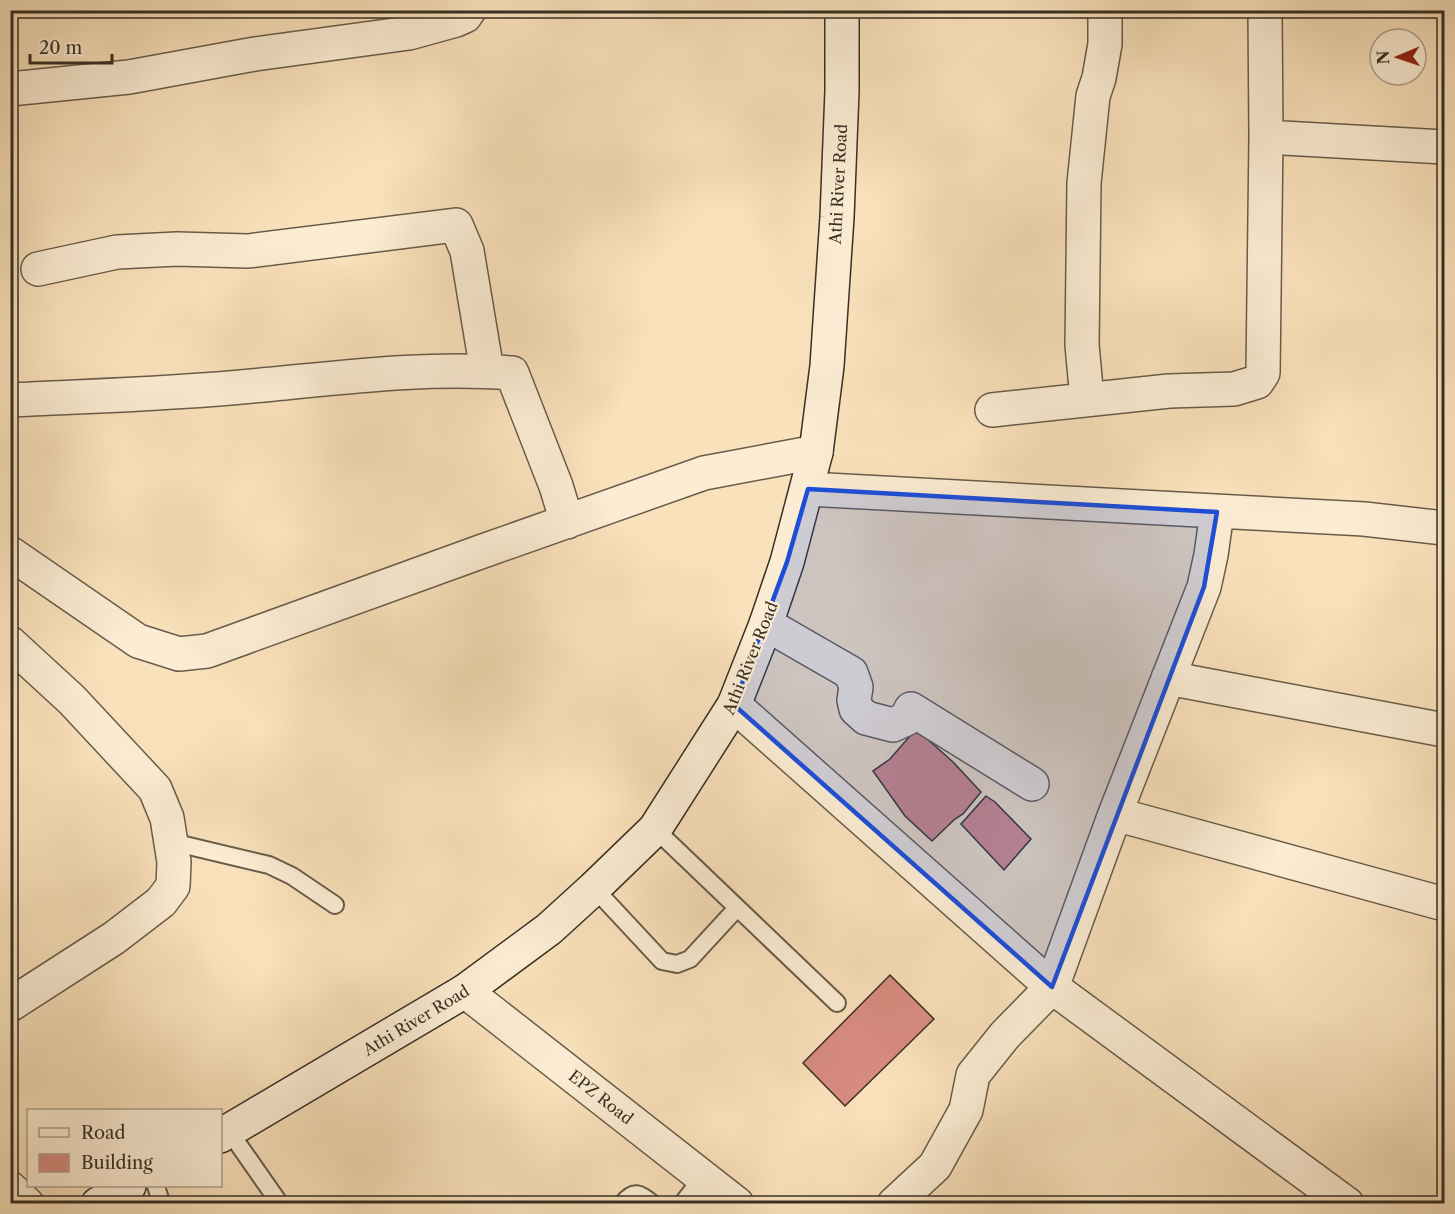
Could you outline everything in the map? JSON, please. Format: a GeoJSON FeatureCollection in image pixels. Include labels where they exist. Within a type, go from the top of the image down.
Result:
{"type":"FeatureCollection","features":[{"type":"Feature","properties":{"kind":"street"},"geometry":{"type":"LineString","coordinates":[[10,89],[129,77],[255,54],[409,33],[456,20],[465,16],[469,10]]}},
{"type":"Feature","properties":{"kind":"street","name":"Athi River Road"},"geometry":{"type":"LineString","coordinates":[[225,1134],[465,991],[549,928],[655,829],[734,705],[766,624],[787,562],[816,452],[827,366],[837,218],[842,91],[842,10]]}},
{"type":"Feature","properties":{"kind":"street"},"geometry":{"type":"LineString","coordinates":[[1087,399],[1082,345],[1084,183],[1093,96],[1105,44],[1105,10]]}},
{"type":"Feature","properties":{"kind":"street"},"geometry":{"type":"LineString","coordinates":[[993,410],[1169,391],[1234,389],[1257,382],[1263,373],[1265,10]]}},
{"type":"Feature","properties":{"kind":"street"},"geometry":{"type":"LineString","coordinates":[[1266,137],[1444,147]]}},
{"type":"Feature","properties":{"kind":"street"},"geometry":{"type":"LineString","coordinates":[[38,269],[117,252],[177,249],[248,251],[456,225],[467,251],[487,371]]}},
{"type":"Feature","properties":{"kind":"street"},"geometry":{"type":"LineString","coordinates":[[10,400],[196,391],[416,371],[512,373],[567,522]]}},
{"type":"Feature","properties":{"kind":"street"},"geometry":{"type":"LineString","coordinates":[[10,553],[138,641],[179,654],[207,651],[704,473],[816,452]]}},
{"type":"Feature","properties":{"kind":"street"},"geometry":{"type":"LineString","coordinates":[[808,489],[1364,519],[1444,528]]}},
{"type":"Feature","properties":{"kind":"street"},"geometry":{"type":"LineString","coordinates":[[894,1203],[935,1166],[966,1110],[973,1075],[1005,1035],[1052,987],[1115,814],[1204,588],[1217,512]]}},
{"type":"Feature","properties":{"kind":"street"},"geometry":{"type":"LineString","coordinates":[[766,624],[851,673],[856,687],[854,700],[856,709],[867,718],[893,725],[906,719],[911,709],[1032,784]]}},
{"type":"Feature","properties":{"kind":"street"},"geometry":{"type":"LineString","coordinates":[[10,643],[79,708],[155,789],[167,818],[174,862],[173,886],[161,902],[114,938],[10,1005]]}},
{"type":"Feature","properties":{"kind":"street"},"geometry":{"type":"LineString","coordinates":[[1168,678],[1444,730]]}},
{"type":"Feature","properties":{"kind":"street"},"geometry":{"type":"LineString","coordinates":[[734,705],[1052,987],[1347,1203]]}},
{"type":"Feature","properties":{"kind":"street"},"geometry":{"type":"LineString","coordinates":[[1115,814],[1444,904]]}},
{"type":"Feature","properties":{"kind":"street","name":"EPZ Road"},"geometry":{"type":"LineString","coordinates":[[465,991],[737,1203]]}},
{"type":"Feature","properties":{"kind":"street"},"geometry":{"type":"LineString","coordinates":[[98,1203],[126,1187]]}},
{"type":"Feature","properties":{"kind":"street"},"geometry":{"type":"LineString","coordinates":[[10,1188],[27,1203]]}},
{"type":"Feature","properties":{"kind":"lane"},"geometry":{"type":"LineString","coordinates":[[655,829],[837,1003]]}},
{"type":"Feature","properties":{"kind":"lane"},"geometry":{"type":"LineString","coordinates":[[172,842],[269,865],[292,876],[335,905]]}},
{"type":"Feature","properties":{"kind":"lane"},"geometry":{"type":"LineString","coordinates":[[594,888],[662,961],[677,964],[690,959],[737,908]]}},
{"type":"Feature","properties":{"kind":"lane"},"geometry":{"type":"LineString","coordinates":[[225,1134],[280,1203]]}},
{"type":"Feature","properties":{"kind":"lane"},"geometry":{"type":"LineString","coordinates":[[682,1203],[703,1177]]}},
{"type":"Feature","properties":{"kind":"lane"},"geometry":{"type":"LineString","coordinates":[[156,1203],[160,1199],[157,1187]]}},
{"type":"Feature","properties":{"kind":"lane"},"geometry":{"type":"LineString","coordinates":[[622,1203],[628,1196],[640,1194],[653,1203]]}},
{"type":"Feature","properties":{"kind":"highlighted area"},"geometry":{"type":"Polygon","coordinates":[[[808,489],[1217,512],[1204,587],[1052,987],[734,705],[787,562],[808,489]]]}},
{"type":"Feature","properties":{"kind":"building"},"geometry":{"type":"Polygon","coordinates":[[[916,729],[953,762],[981,792],[963,814],[932,841],[905,816],[873,771],[890,759],[916,729]]]}},
{"type":"Feature","properties":{"kind":"building"},"geometry":{"type":"Polygon","coordinates":[[[986,796],[995,802],[1031,839],[1004,870],[961,824],[986,796]]]}},
{"type":"Feature","properties":{"kind":"building"},"geometry":{"type":"Polygon","coordinates":[[[890,975],[934,1019],[845,1106],[803,1063],[890,975]]]}}]}
